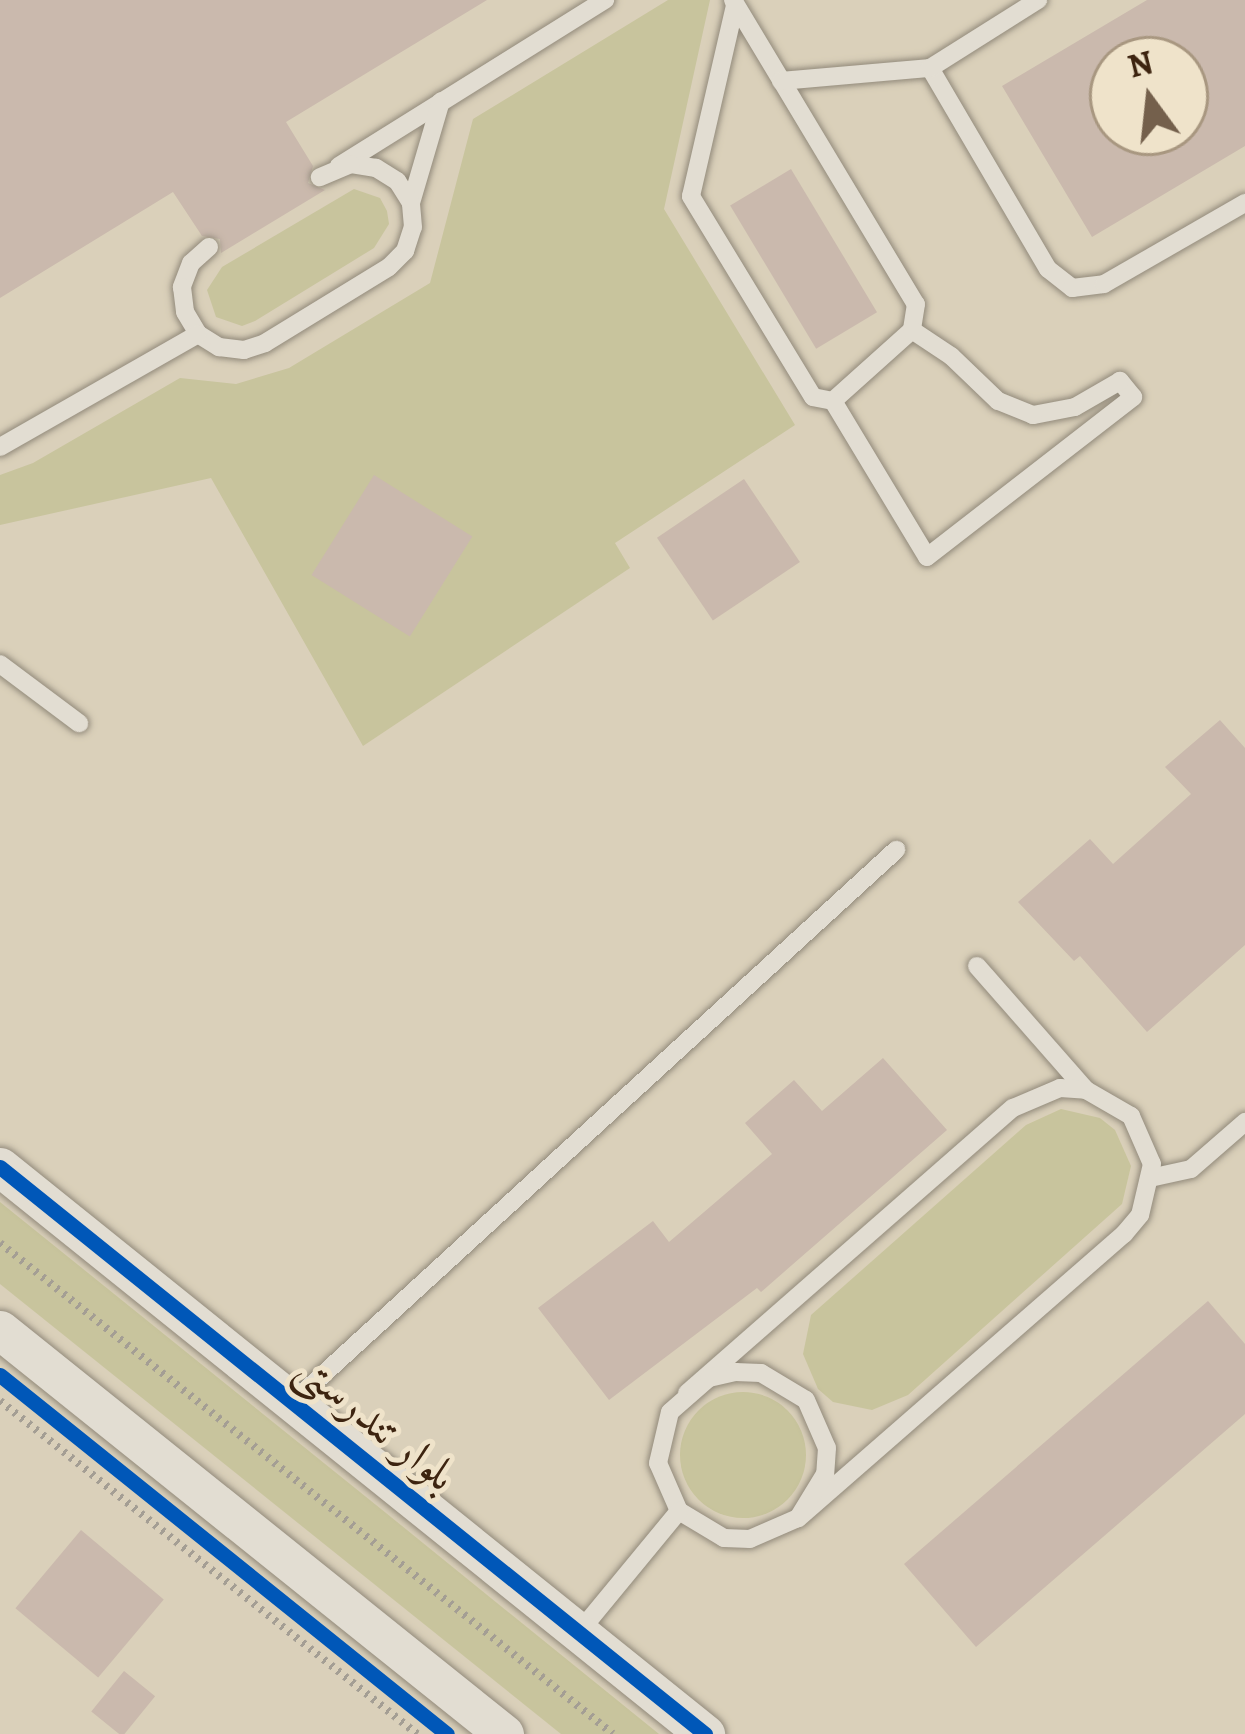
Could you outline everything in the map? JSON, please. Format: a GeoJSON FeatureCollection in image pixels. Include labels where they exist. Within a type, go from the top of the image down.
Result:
{"type":"FeatureCollection","features":[{"type":"Feature","properties":{"kind":"street","name":"بلوار تندرستی"},"geometry":{"type":"LineString","coordinates":[[0,1167],[705,1734]]}},
{"type":"Feature","properties":{"kind":"street"},"geometry":{"type":"LineString","coordinates":[[0,1330],[504,1734]]}},
{"type":"Feature","properties":{"kind":"lane"},"geometry":{"type":"LineString","coordinates":[[411,203],[397,181],[376,168],[351,164],[325,174],[605,0]]}},
{"type":"Feature","properties":{"kind":"lane"},"geometry":{"type":"LineString","coordinates":[[781,81],[930,68],[1038,0]]}},
{"type":"Feature","properties":{"kind":"lane"},"geometry":{"type":"LineString","coordinates":[[734,2],[916,304],[912,330],[833,401]]}},
{"type":"Feature","properties":{"kind":"lane"},"geometry":{"type":"LineString","coordinates":[[734,2],[691,196],[813,397],[833,401],[928,557],[1133,397],[1120,381],[1075,407],[1033,415],[998,401],[951,356],[912,330]]}},
{"type":"Feature","properties":{"kind":"lane"},"geometry":{"type":"LineString","coordinates":[[930,68],[1048,269],[1072,288],[1104,284],[1245,203]]}},
{"type":"Feature","properties":{"kind":"lane"},"geometry":{"type":"LineString","coordinates":[[209,247],[191,263],[182,287],[185,312],[198,334],[219,347],[244,350],[266,343],[388,267],[405,251],[413,227],[411,203],[441,100]]}},
{"type":"Feature","properties":{"kind":"lane"},"geometry":{"type":"LineString","coordinates":[[0,448],[198,334]]}},
{"type":"Feature","properties":{"kind":"lane"},"geometry":{"type":"LineString","coordinates":[[0,664],[79,723]]}},
{"type":"Feature","properties":{"kind":"lane"},"geometry":{"type":"LineString","coordinates":[[293,1402],[896,850]]}},
{"type":"Feature","properties":{"kind":"lane"},"geometry":{"type":"LineString","coordinates":[[977,965],[1086,1090]]}},
{"type":"Feature","properties":{"kind":"lane"},"geometry":{"type":"LineString","coordinates":[[1060,1088],[1086,1090],[1111,1100],[1131,1116],[1145,1138],[1150,1178],[1140,1215],[1124,1234],[798,1519],[750,1539],[712,1533],[679,1511],[658,1463],[670,1412],[687,1393],[1013,1108],[1060,1088]]}},
{"type":"Feature","properties":{"kind":"lane"},"geometry":{"type":"LineString","coordinates":[[1150,1178],[1191,1169],[1245,1121]]}},
{"type":"Feature","properties":{"kind":"lane"},"geometry":{"type":"LineString","coordinates":[[687,1393],[709,1378],[761,1373],[806,1400],[820,1422],[826,1461],[815,1498],[798,1519]]}},
{"type":"Feature","properties":{"kind":"lane"},"geometry":{"type":"LineString","coordinates":[[580,1631],[679,1511]]}},
{"type":"Feature","properties":{"kind":"path"},"geometry":{"type":"LineString","coordinates":[[0,1244],[613,1734]]}},
{"type":"Feature","properties":{"kind":"path"},"geometry":{"type":"LineString","coordinates":[[0,1401],[416,1734]]}},
{"type":"Feature","properties":{"kind":"path"},"geometry":{"type":"LineString","coordinates":[[335,1644],[428,1719]]}},
{"type":"Feature","properties":{"kind":"shaded area"},"geometry":{"type":"Polygon","coordinates":[[[668,0],[710,0],[664,209],[795,425],[615,543],[630,568],[363,746],[211,478],[0,525],[0,475],[33,463],[180,378],[236,384],[289,368],[430,283],[473,119],[668,0]]]}},
{"type":"Feature","properties":{"kind":"shaded area"},"geometry":{"type":"Polygon","coordinates":[[[354,189],[380,198],[387,211],[389,224],[374,248],[255,321],[242,326],[216,317],[207,290],[222,267],[354,189]]]}},
{"type":"Feature","properties":{"kind":"shaded area"},"geometry":{"type":"Polygon","coordinates":[[[1061,1109],[1100,1118],[1115,1130],[1131,1166],[1122,1204],[908,1395],[872,1410],[833,1402],[818,1389],[803,1354],[811,1315],[1026,1125],[1061,1109]]]}},
{"type":"Feature","properties":{"kind":"shaded area"},"geometry":{"type":"Polygon","coordinates":[[[0,1202],[659,1734],[561,1734],[0,1284],[0,1202]]]}},
{"type":"Feature","properties":{"kind":"shaded area"},"geometry":{"type":"Polygon","coordinates":[[[743,1392],[767,1397],[787,1411],[801,1431],[806,1455],[801,1479],[787,1499],[767,1513],[743,1518],[719,1513],[699,1499],[685,1479],[680,1455],[685,1431],[699,1411],[719,1397],[743,1392]]]}},
{"type":"Feature","properties":{"kind":"building"},"geometry":{"type":"Polygon","coordinates":[[[0,0],[487,0],[286,122],[313,166],[308,183],[325,190],[221,253],[220,239],[202,236],[173,192],[0,298],[0,0]]]}},
{"type":"Feature","properties":{"kind":"building"},"geometry":{"type":"Polygon","coordinates":[[[1147,0],[1245,0],[1245,146],[1092,237],[1002,86],[1147,0]]]}},
{"type":"Feature","properties":{"kind":"building"},"geometry":{"type":"Polygon","coordinates":[[[791,169],[877,312],[816,349],[730,206],[791,169]]]}},
{"type":"Feature","properties":{"kind":"building"},"geometry":{"type":"Polygon","coordinates":[[[374,475],[472,536],[410,637],[311,575],[374,475]]]}},
{"type":"Feature","properties":{"kind":"building"},"geometry":{"type":"Polygon","coordinates":[[[744,479],[800,562],[713,621],[657,538],[744,479]]]}},
{"type":"Feature","properties":{"kind":"building"},"geometry":{"type":"Polygon","coordinates":[[[1220,720],[1245,748],[1245,945],[1147,1032],[1080,956],[1074,961],[1018,902],[1090,839],[1113,864],[1191,794],[1165,767],[1220,720]]]}},
{"type":"Feature","properties":{"kind":"building"},"geometry":{"type":"Polygon","coordinates":[[[883,1058],[947,1130],[761,1292],[757,1288],[609,1400],[538,1308],[653,1221],[669,1242],[772,1154],[745,1123],[794,1080],[822,1111],[883,1058]]]}},
{"type":"Feature","properties":{"kind":"building"},"geometry":{"type":"Polygon","coordinates":[[[1208,1301],[1245,1344],[1245,1414],[976,1647],[904,1564],[1208,1301]]]}},
{"type":"Feature","properties":{"kind":"building"},"geometry":{"type":"Polygon","coordinates":[[[81,1530],[164,1599],[98,1678],[15,1608],[81,1530]]]}},
{"type":"Feature","properties":{"kind":"building"},"geometry":{"type":"Polygon","coordinates":[[[124,1671],[155,1696],[124,1734],[91,1711],[124,1671]]]}},
{"type":"Feature","properties":{"kind":"cycle path"},"geometry":{"type":"LineString","coordinates":[[0,1167],[705,1734]]}},
{"type":"Feature","properties":{"kind":"cycle path"},"geometry":{"type":"LineString","coordinates":[[0,1375],[447,1734]]}}]}
